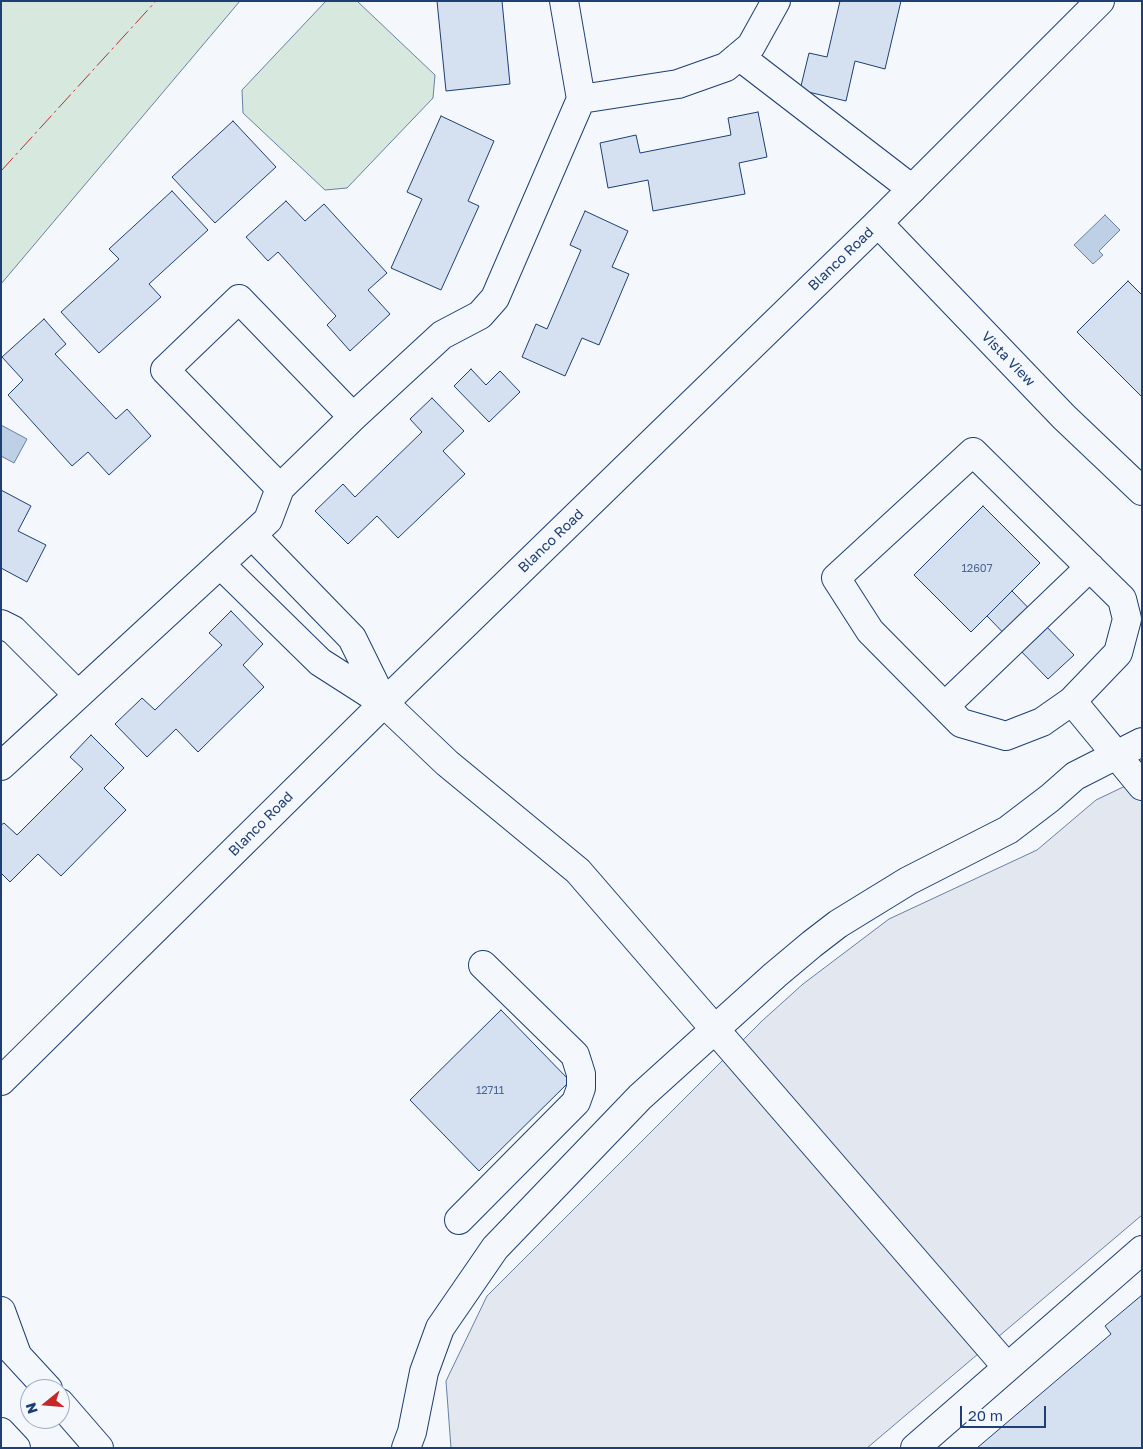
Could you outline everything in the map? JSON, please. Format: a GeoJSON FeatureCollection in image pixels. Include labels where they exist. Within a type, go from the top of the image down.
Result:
{"type":"FeatureCollection","features":[{"type":"Feature","properties":{"kind":"main road"},"geometry":{"type":"LineString","coordinates":[[1,766],[268,520],[280,488],[353,417],[442,335],[480,315],[495,298],[581,99],[564,1]]}},
{"type":"Feature","properties":{"kind":"main road"},"geometry":{"type":"LineString","coordinates":[[581,99],[678,84],[726,67],[750,46],[776,1]]}},
{"type":"Feature","properties":{"kind":"main road","name":"Blanco Road"},"geometry":{"type":"LineString","coordinates":[[1,1081],[384,703],[878,224],[1100,1]]}},
{"type":"Feature","properties":{"kind":"main road"},"geometry":{"type":"LineString","coordinates":[[739,56],[912,189]]}},
{"type":"Feature","properties":{"kind":"main road","name":"Vista View"},"geometry":{"type":"LineString","coordinates":[[878,224],[1064,417],[1142,491]]}},
{"type":"Feature","properties":{"kind":"main road"},"geometry":{"type":"LineString","coordinates":[[280,488],[165,370],[240,299],[353,417]]}},
{"type":"Feature","properties":{"kind":"main road"},"geometry":{"type":"LineString","coordinates":[[973,452],[1090,567],[1122,599],[1127,619],[1118,654],[1072,701],[1042,722],[1006,736],[961,723],[870,632],[836,578],[973,452]]}},
{"type":"Feature","properties":{"kind":"main road"},"geometry":{"type":"LineString","coordinates":[[252,535],[352,638],[384,703]]}},
{"type":"Feature","properties":{"kind":"main road"},"geometry":{"type":"LineString","coordinates":[[220,564],[320,662],[384,703],[447,763],[578,870],[1007,1367]]}},
{"type":"Feature","properties":{"kind":"main road"},"geometry":{"type":"LineString","coordinates":[[945,706],[1090,567]]}},
{"type":"Feature","properties":{"kind":"main road"},"geometry":{"type":"LineString","coordinates":[[1,624],[14,630],[78,695]]}},
{"type":"Feature","properties":{"kind":"main road"},"geometry":{"type":"LineString","coordinates":[[1072,701],[1142,786]]}},
{"type":"Feature","properties":{"kind":"main road"},"geometry":{"type":"LineString","coordinates":[[406,1448],[412,1432],[424,1372],[440,1328],[495,1248],[640,1097],[797,956],[838,924],[908,881],[1008,830],[1075,776],[1142,742]]}},
{"type":"Feature","properties":{"kind":"main road"},"geometry":{"type":"LineString","coordinates":[[459,1220],[576,1102],[581,1088],[581,1074],[574,1055],[483,965]]}},
{"type":"Feature","properties":{"kind":"main road"},"geometry":{"type":"LineString","coordinates":[[915,1448],[1142,1250]]}},
{"type":"Feature","properties":{"kind":"main road"},"geometry":{"type":"LineString","coordinates":[[1,1311],[8,1345],[39,1379]]}},
{"type":"Feature","properties":{"kind":"main road"},"geometry":{"type":"LineString","coordinates":[[70,1415],[99,1448]]}},
{"type":"Feature","properties":{"kind":"main road"},"geometry":{"type":"LineString","coordinates":[[1,1432],[16,1448]]}},
{"type":"Feature","properties":{"kind":"shaded area"},"geometry":{"type":"Polygon","coordinates":[[[1,1],[240,1],[1,284],[1,1]]]}},
{"type":"Feature","properties":{"kind":"shaded area"},"geometry":{"type":"Polygon","coordinates":[[[326,1],[357,1],[435,75],[433,98],[347,188],[325,190],[243,113],[242,90],[326,1]]]}},
{"type":"Feature","properties":{"kind":"shaded area"},"geometry":{"type":"Polygon","coordinates":[[[1142,778],[1142,1215],[867,1448],[451,1448],[446,1381],[487,1296],[763,1020],[803,984],[889,919],[1037,850],[1096,800],[1142,778]]]}},
{"type":"Feature","properties":{"kind":"water"},"geometry":{"type":"Polygon","coordinates":[[[1105,215],[1120,230],[1099,251],[1103,255],[1093,264],[1074,245],[1105,215]]]}},
{"type":"Feature","properties":{"kind":"water"},"geometry":{"type":"Polygon","coordinates":[[[1,425],[27,439],[14,463],[1,456],[1,425]]]}},
{"type":"Feature","properties":{"kind":"building"},"geometry":{"type":"Polygon","coordinates":[[[437,1],[502,1],[510,84],[446,91],[437,1]]]}},
{"type":"Feature","properties":{"kind":"building"},"geometry":{"type":"Polygon","coordinates":[[[840,1],[901,1],[885,69],[855,61],[846,101],[800,90],[809,53],[827,57],[840,1]]]}},
{"type":"Feature","properties":{"kind":"building"},"geometry":{"type":"Polygon","coordinates":[[[758,112],[767,157],[739,163],[745,194],[653,211],[648,180],[608,188],[600,143],[636,135],[640,153],[731,135],[728,118],[758,112]]]}},
{"type":"Feature","properties":{"kind":"building"},"geometry":{"type":"Polygon","coordinates":[[[441,116],[494,141],[468,201],[479,206],[441,290],[391,268],[422,199],[407,192],[441,116]]]}},
{"type":"Feature","properties":{"kind":"building"},"geometry":{"type":"Polygon","coordinates":[[[233,121],[276,167],[215,223],[172,177],[233,121]]]}},
{"type":"Feature","properties":{"kind":"building"},"geometry":{"type":"Polygon","coordinates":[[[172,191],[208,230],[149,284],[161,297],[99,353],[61,312],[119,259],[109,249],[172,191]]]}},
{"type":"Feature","properties":{"kind":"building"},"geometry":{"type":"Polygon","coordinates":[[[286,201],[305,221],[324,204],[387,273],[368,290],[390,314],[350,351],[327,325],[336,316],[278,252],[268,261],[246,237],[286,201]]]}},
{"type":"Feature","properties":{"kind":"building"},"geometry":{"type":"Polygon","coordinates":[[[585,211],[628,231],[612,267],[629,274],[599,345],[582,338],[565,376],[522,357],[536,324],[547,329],[581,250],[570,245],[585,211]]]}},
{"type":"Feature","properties":{"kind":"building"},"geometry":{"type":"Polygon","coordinates":[[[1128,281],[1142,295],[1142,397],[1077,332],[1128,281]]]}},
{"type":"Feature","properties":{"kind":"building"},"geometry":{"type":"Polygon","coordinates":[[[44,319],[66,344],[55,354],[116,419],[127,409],[151,436],[109,475],[88,452],[72,466],[8,395],[23,380],[2,357],[44,319]]]}},
{"type":"Feature","properties":{"kind":"building"},"geometry":{"type":"Polygon","coordinates":[[[471,369],[486,385],[500,371],[520,392],[489,422],[454,386],[471,369]]]}},
{"type":"Feature","properties":{"kind":"building"},"geometry":{"type":"Polygon","coordinates":[[[432,398],[464,431],[443,451],[465,474],[398,538],[377,516],[348,544],[315,511],[343,484],[355,497],[422,432],[410,419],[432,398]]]}},
{"type":"Feature","properties":{"kind":"building"},"geometry":{"type":"Polygon","coordinates":[[[1,490],[31,506],[18,531],[46,545],[27,582],[1,568],[1,490]]]}},
{"type":"Feature","properties":{"kind":"building"},"geometry":{"type":"Polygon","coordinates":[[[983,506],[1040,563],[971,632],[914,575],[983,506]]]}},
{"type":"Feature","properties":{"kind":"building"},"geometry":{"type":"Polygon","coordinates":[[[1012,591],[1074,655],[1048,679],[987,616],[1012,591]]]}},
{"type":"Feature","properties":{"kind":"building"},"geometry":{"type":"Polygon","coordinates":[[[231,611],[263,644],[243,665],[264,687],[198,752],[176,729],[147,757],[115,724],[142,698],[155,710],[222,645],[209,633],[231,611]]]}},
{"type":"Feature","properties":{"kind":"building"},"geometry":{"type":"Polygon","coordinates":[[[91,735],[124,768],[104,788],[126,810],[61,876],[38,854],[10,882],[1,873],[1,825],[4,823],[17,835],[83,769],[70,757],[91,735]]]}},
{"type":"Feature","properties":{"kind":"building"},"geometry":{"type":"Polygon","coordinates":[[[501,1010],[570,1081],[479,1171],[410,1100],[501,1010]]]}},
{"type":"Feature","properties":{"kind":"building"},"geometry":{"type":"Polygon","coordinates":[[[1142,1295],[1142,1448],[977,1448],[1111,1334],[1105,1326],[1142,1295]]]}},
{"type":"Feature","properties":{"kind":"power"},"geometry":{"type":"LineString","coordinates":[[1,171],[156,1]]}}]}
